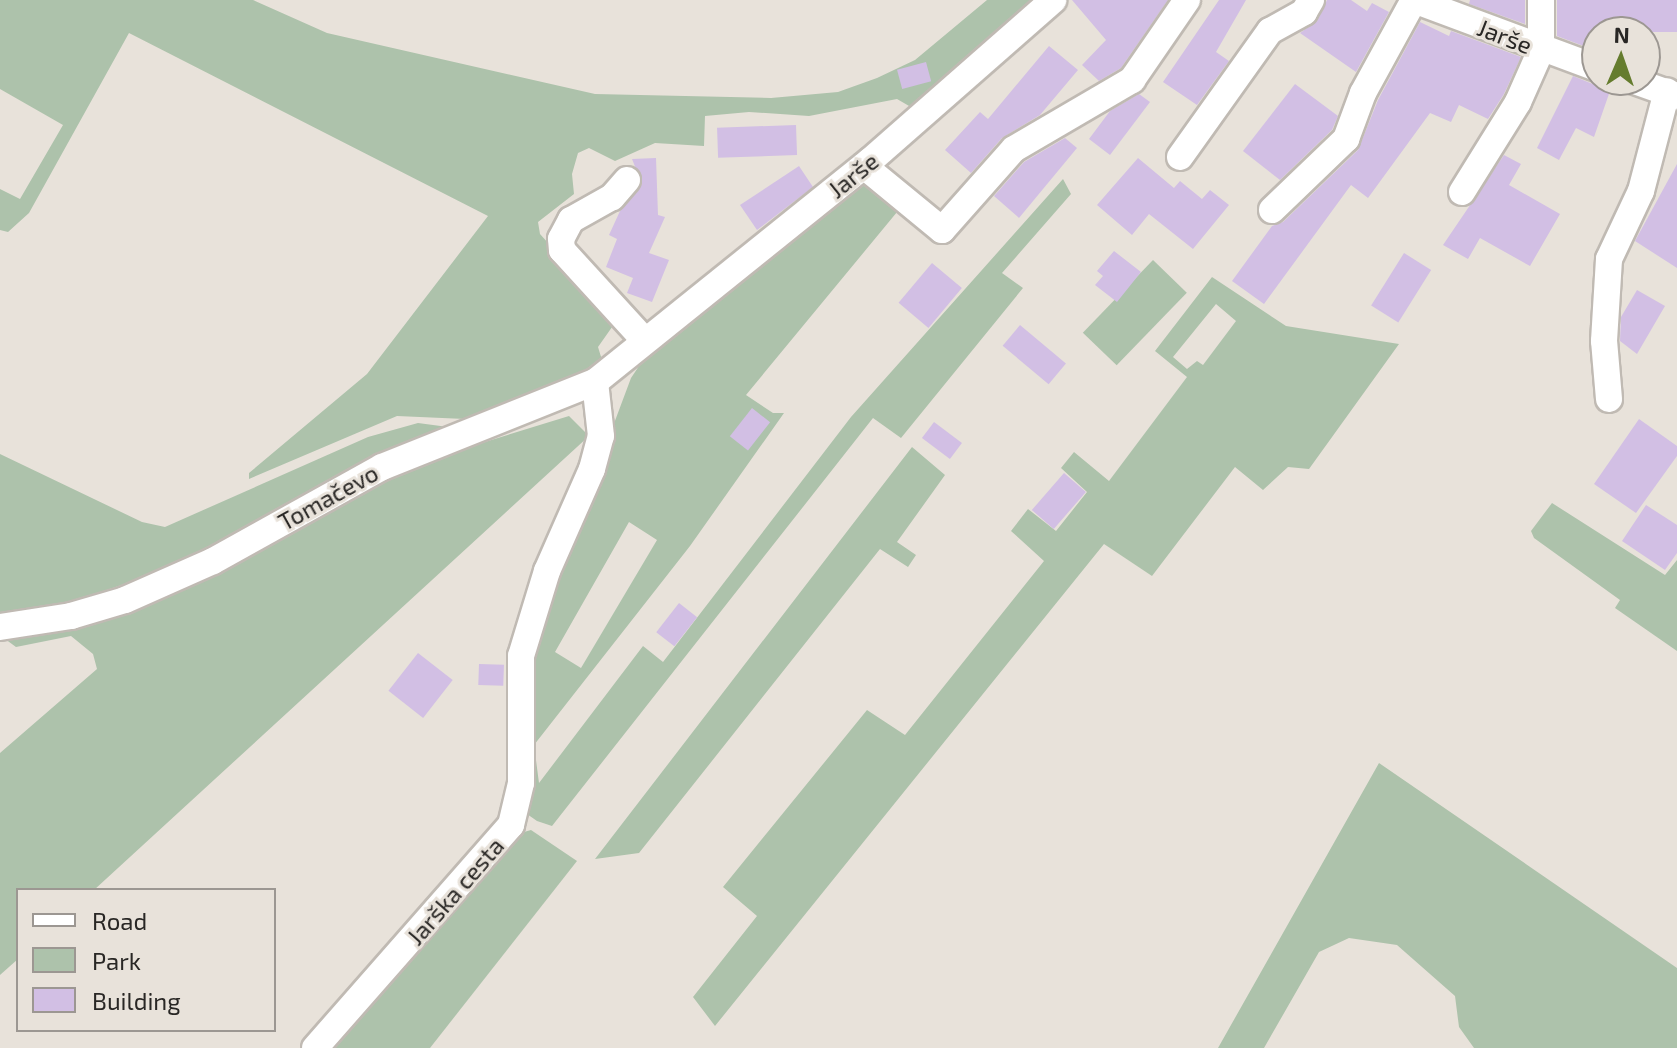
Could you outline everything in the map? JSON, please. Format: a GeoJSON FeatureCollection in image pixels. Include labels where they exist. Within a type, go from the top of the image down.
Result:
{"type":"FeatureCollection","features":[{"type":"Feature","properties":{"kind":"street","name":"Jarše"},"geometry":{"type":"LineString","coordinates":[[645,341],[864,166],[1053,0]]}},
{"type":"Feature","properties":{"kind":"street"},"geometry":{"type":"LineString","coordinates":[[864,166],[942,230],[1014,149],[1132,80],[1187,0]]}},
{"type":"Feature","properties":{"kind":"street"},"geometry":{"type":"LineString","coordinates":[[1180,157],[1270,31],[1304,12],[1311,0]]}},
{"type":"Feature","properties":{"kind":"street","name":"Jarše"},"geometry":{"type":"LineString","coordinates":[[1414,0],[1581,63]]}},
{"type":"Feature","properties":{"kind":"street"},"geometry":{"type":"LineString","coordinates":[[1272,210],[1346,139],[1363,93],[1414,0]]}},
{"type":"Feature","properties":{"kind":"street"},"geometry":{"type":"LineString","coordinates":[[1462,192],[1518,102],[1541,50],[1541,0]]}},
{"type":"Feature","properties":{"kind":"street"},"geometry":{"type":"LineString","coordinates":[[1609,399],[1604,341],[1609,259],[1641,191],[1672,94]]}},
{"type":"Feature","properties":{"kind":"street"},"geometry":{"type":"LineString","coordinates":[[627,180],[612,197],[571,220],[561,239],[562,250],[645,341]]}},
{"type":"Feature","properties":{"kind":"street","name":"Tomačevo"},"geometry":{"type":"LineString","coordinates":[[0,627],[71,616],[125,600],[213,561],[393,461],[595,382],[645,341]]}},
{"type":"Feature","properties":{"kind":"street","name":"Jarška cesta"},"geometry":{"type":"LineString","coordinates":[[315,1048],[511,825],[521,783],[521,656],[547,571],[592,469],[601,436],[595,382]]}},
{"type":"Feature","properties":{"kind":"green space"},"geometry":{"type":"Polygon","coordinates":[[[0,0],[253,0],[327,33],[595,94],[771,98],[838,92],[877,78],[915,60],[987,0],[1038,0],[916,110],[897,99],[809,116],[749,112],[705,116],[704,146],[655,143],[615,161],[589,148],[578,153],[572,174],[574,194],[538,222],[540,234],[617,320],[598,347],[602,360],[571,382],[497,415],[465,419],[397,416],[249,479],[249,473],[367,374],[488,216],[129,33],[29,213],[8,232],[0,230],[0,189],[20,199],[63,125],[0,89],[0,0]]]}},
{"type":"Feature","properties":{"kind":"green space"},"geometry":{"type":"Polygon","coordinates":[[[863,176],[902,206],[746,395],[773,413],[784,413],[690,546],[534,745],[539,783],[643,646],[663,662],[851,417],[1063,179],[1071,194],[1002,273],[1023,288],[901,438],[873,418],[552,826],[537,821],[527,814],[527,717],[536,632],[631,378],[645,357],[745,272],[767,263],[778,245],[863,176]],[[629,522],[555,652],[581,668],[657,540],[629,522]]]}},
{"type":"Feature","properties":{"kind":"green space"},"geometry":{"type":"Polygon","coordinates":[[[1153,260],[1187,293],[1117,365],[1083,333],[1153,260]]]}},
{"type":"Feature","properties":{"kind":"green space"},"geometry":{"type":"Polygon","coordinates":[[[1212,277],[1286,326],[1399,344],[1309,469],[1288,467],[1263,490],[1235,467],[1152,576],[1104,544],[715,1026],[693,997],[757,916],[723,887],[867,710],[905,735],[1044,561],[1011,531],[1028,509],[1056,531],[1087,492],[1061,468],[1074,452],[1109,481],[1187,377],[1155,351],[1212,277]],[[1216,304],[1173,357],[1187,369],[1197,361],[1203,365],[1236,321],[1216,304]]]}},
{"type":"Feature","properties":{"kind":"green space"},"geometry":{"type":"Polygon","coordinates":[[[569,416],[589,436],[96,888],[16,888],[16,961],[0,975],[0,753],[97,669],[93,654],[71,636],[16,647],[1,636],[196,580],[404,467],[569,416]]]}},
{"type":"Feature","properties":{"kind":"green space"},"geometry":{"type":"Polygon","coordinates":[[[418,423],[448,427],[371,460],[245,534],[160,572],[63,605],[0,615],[0,454],[142,522],[165,527],[368,437],[418,423]]]}},
{"type":"Feature","properties":{"kind":"green space"},"geometry":{"type":"Polygon","coordinates":[[[912,447],[945,475],[897,542],[916,555],[908,567],[880,549],[639,853],[595,859],[912,447]]]}},
{"type":"Feature","properties":{"kind":"green space"},"geometry":{"type":"Polygon","coordinates":[[[1552,503],[1665,575],[1677,560],[1677,651],[1615,608],[1620,600],[1534,538],[1531,531],[1552,503]]]}},
{"type":"Feature","properties":{"kind":"green space"},"geometry":{"type":"Polygon","coordinates":[[[1379,763],[1677,968],[1677,1048],[1474,1048],[1459,1027],[1455,996],[1397,945],[1349,938],[1319,952],[1264,1048],[1218,1048],[1379,763]]]}},
{"type":"Feature","properties":{"kind":"green space"},"geometry":{"type":"Polygon","coordinates":[[[531,830],[577,861],[430,1048],[329,1048],[524,832],[531,830]]]}},
{"type":"Feature","properties":{"kind":"building"},"geometry":{"type":"Polygon","coordinates":[[[1072,0],[1168,0],[1121,68],[1099,81],[1082,65],[1106,40],[1072,0]]]}},
{"type":"Feature","properties":{"kind":"building"},"geometry":{"type":"Polygon","coordinates":[[[1219,0],[1246,0],[1216,52],[1229,61],[1197,105],[1163,82],[1219,0]]]}},
{"type":"Feature","properties":{"kind":"building"},"geometry":{"type":"Polygon","coordinates":[[[1327,0],[1351,0],[1367,11],[1372,3],[1389,12],[1356,72],[1300,33],[1317,21],[1327,0]]]}},
{"type":"Feature","properties":{"kind":"building"},"geometry":{"type":"Polygon","coordinates":[[[1470,0],[1525,0],[1525,24],[1469,4],[1470,0]]]}},
{"type":"Feature","properties":{"kind":"building"},"geometry":{"type":"Polygon","coordinates":[[[1557,0],[1677,0],[1677,32],[1661,32],[1661,16],[1581,16],[1581,45],[1557,36],[1557,0]]]}},
{"type":"Feature","properties":{"kind":"building"},"geometry":{"type":"Polygon","coordinates":[[[1420,22],[1449,36],[1451,31],[1521,57],[1504,94],[1488,119],[1459,105],[1451,122],[1430,113],[1368,198],[1351,185],[1264,304],[1232,281],[1272,226],[1283,222],[1358,150],[1378,100],[1420,22]]]}},
{"type":"Feature","properties":{"kind":"building"},"geometry":{"type":"Polygon","coordinates":[[[1049,46],[1078,70],[1040,115],[1002,138],[971,173],[945,150],[980,112],[988,119],[1049,46]]]}},
{"type":"Feature","properties":{"kind":"building"},"geometry":{"type":"Polygon","coordinates":[[[926,62],[931,81],[902,89],[897,70],[926,62]]]}},
{"type":"Feature","properties":{"kind":"building"},"geometry":{"type":"Polygon","coordinates":[[[1573,76],[1581,79],[1581,96],[1608,96],[1594,137],[1576,128],[1559,160],[1537,148],[1573,76]]]}},
{"type":"Feature","properties":{"kind":"building"},"geometry":{"type":"Polygon","coordinates":[[[1295,84],[1338,116],[1332,130],[1280,180],[1243,151],[1295,84]]]}},
{"type":"Feature","properties":{"kind":"building"},"geometry":{"type":"Polygon","coordinates":[[[1139,94],[1150,102],[1110,155],[1089,139],[1110,111],[1139,94]]]}},
{"type":"Feature","properties":{"kind":"building"},"geometry":{"type":"Polygon","coordinates":[[[796,125],[797,155],[718,158],[717,128],[796,125]]]}},
{"type":"Feature","properties":{"kind":"building"},"geometry":{"type":"Polygon","coordinates":[[[1065,138],[1077,148],[1019,218],[994,196],[1024,162],[1065,138]]]}},
{"type":"Feature","properties":{"kind":"building"},"geometry":{"type":"Polygon","coordinates":[[[1504,155],[1521,164],[1509,185],[1560,214],[1530,266],[1480,238],[1468,259],[1443,245],[1504,155]]]}},
{"type":"Feature","properties":{"kind":"building"},"geometry":{"type":"Polygon","coordinates":[[[656,158],[658,215],[665,217],[649,253],[669,260],[652,302],[627,293],[633,278],[606,267],[617,239],[609,235],[620,211],[642,184],[632,159],[656,158]]]}},
{"type":"Feature","properties":{"kind":"building"},"geometry":{"type":"Polygon","coordinates":[[[1138,158],[1174,188],[1180,181],[1202,199],[1210,190],[1229,205],[1193,249],[1149,214],[1132,235],[1097,205],[1138,158]]]}},
{"type":"Feature","properties":{"kind":"building"},"geometry":{"type":"Polygon","coordinates":[[[1677,164],[1677,268],[1635,241],[1677,164]]]}},
{"type":"Feature","properties":{"kind":"building"},"geometry":{"type":"Polygon","coordinates":[[[799,166],[813,187],[757,230],[740,205],[799,166]]]}},
{"type":"Feature","properties":{"kind":"building"},"geometry":{"type":"Polygon","coordinates":[[[1114,251],[1141,272],[1117,302],[1095,285],[1103,276],[1097,271],[1114,251]]]}},
{"type":"Feature","properties":{"kind":"building"},"geometry":{"type":"Polygon","coordinates":[[[1404,253],[1431,270],[1398,323],[1371,306],[1404,253]]]}},
{"type":"Feature","properties":{"kind":"building"},"geometry":{"type":"Polygon","coordinates":[[[932,263],[962,288],[928,328],[899,303],[932,263]]]}},
{"type":"Feature","properties":{"kind":"building"},"geometry":{"type":"Polygon","coordinates":[[[1637,290],[1665,306],[1637,354],[1620,341],[1621,317],[1637,290]]]}},
{"type":"Feature","properties":{"kind":"building"},"geometry":{"type":"Polygon","coordinates":[[[1020,325],[1066,364],[1049,384],[1003,346],[1020,325]]]}},
{"type":"Feature","properties":{"kind":"building"},"geometry":{"type":"Polygon","coordinates":[[[752,408],[770,422],[748,451],[730,436],[752,408]]]}},
{"type":"Feature","properties":{"kind":"building"},"geometry":{"type":"Polygon","coordinates":[[[1639,419],[1677,446],[1677,456],[1636,513],[1594,484],[1639,419]]]}},
{"type":"Feature","properties":{"kind":"building"},"geometry":{"type":"Polygon","coordinates":[[[934,422],[962,443],[950,459],[922,438],[934,422]]]}},
{"type":"Feature","properties":{"kind":"building"},"geometry":{"type":"Polygon","coordinates":[[[1064,473],[1086,492],[1054,529],[1032,510],[1064,473]]]}},
{"type":"Feature","properties":{"kind":"building"},"geometry":{"type":"Polygon","coordinates":[[[1646,505],[1677,525],[1677,553],[1665,570],[1622,541],[1646,505]]]}},
{"type":"Feature","properties":{"kind":"building"},"geometry":{"type":"Polygon","coordinates":[[[679,603],[697,617],[674,646],[656,632],[679,603]]]}},
{"type":"Feature","properties":{"kind":"building"},"geometry":{"type":"Polygon","coordinates":[[[418,653],[453,680],[423,718],[388,691],[418,653]]]}},
{"type":"Feature","properties":{"kind":"building"},"geometry":{"type":"Polygon","coordinates":[[[479,664],[504,665],[503,686],[478,685],[479,664]]]}}]}
